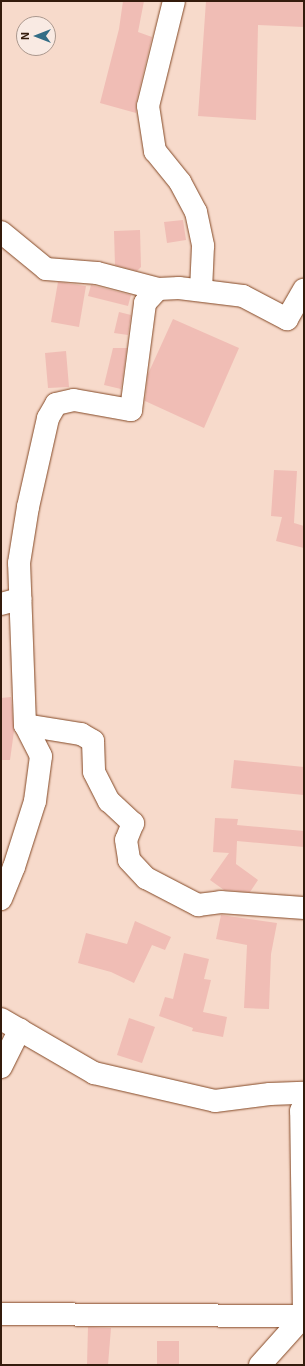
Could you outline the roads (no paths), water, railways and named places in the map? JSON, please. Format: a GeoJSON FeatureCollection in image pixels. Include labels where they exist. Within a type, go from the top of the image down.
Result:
{"type":"FeatureCollection","features":[{"type":"Feature","properties":{"kind":"street"},"geometry":{"type":"LineString","coordinates":[[174,1],[148,106],[155,151],[180,182],[196,212],[203,246],[201,290]]}},
{"type":"Feature","properties":{"kind":"street"},"geometry":{"type":"LineString","coordinates":[[1,232],[46,269],[98,273],[158,289],[201,290],[243,296],[287,319],[304,289]]}},
{"type":"Feature","properties":{"kind":"street"},"geometry":{"type":"LineString","coordinates":[[1,899],[35,801],[41,756],[25,726],[11,601],[28,507],[48,418],[56,404],[74,400],[131,410],[145,303],[158,289]]}},
{"type":"Feature","properties":{"kind":"street"},"geometry":{"type":"LineString","coordinates":[[25,726],[81,734],[93,741],[94,772],[109,801],[133,823],[126,840],[129,860],[146,878],[198,905],[222,902],[304,908]]}},
{"type":"Feature","properties":{"kind":"street"},"geometry":{"type":"LineString","coordinates":[[1,1019],[94,1073],[215,1101],[270,1094],[304,1093]]}},
{"type":"Feature","properties":{"kind":"street"},"geometry":{"type":"LineString","coordinates":[[1,1067],[20,1029]]}},
{"type":"Feature","properties":{"kind":"street"},"geometry":{"type":"LineString","coordinates":[[260,1365],[304,1316],[301,1111],[304,1105]]}},
{"type":"Feature","properties":{"kind":"street"},"geometry":{"type":"LineString","coordinates":[[1,1314],[304,1316]]}}]}
